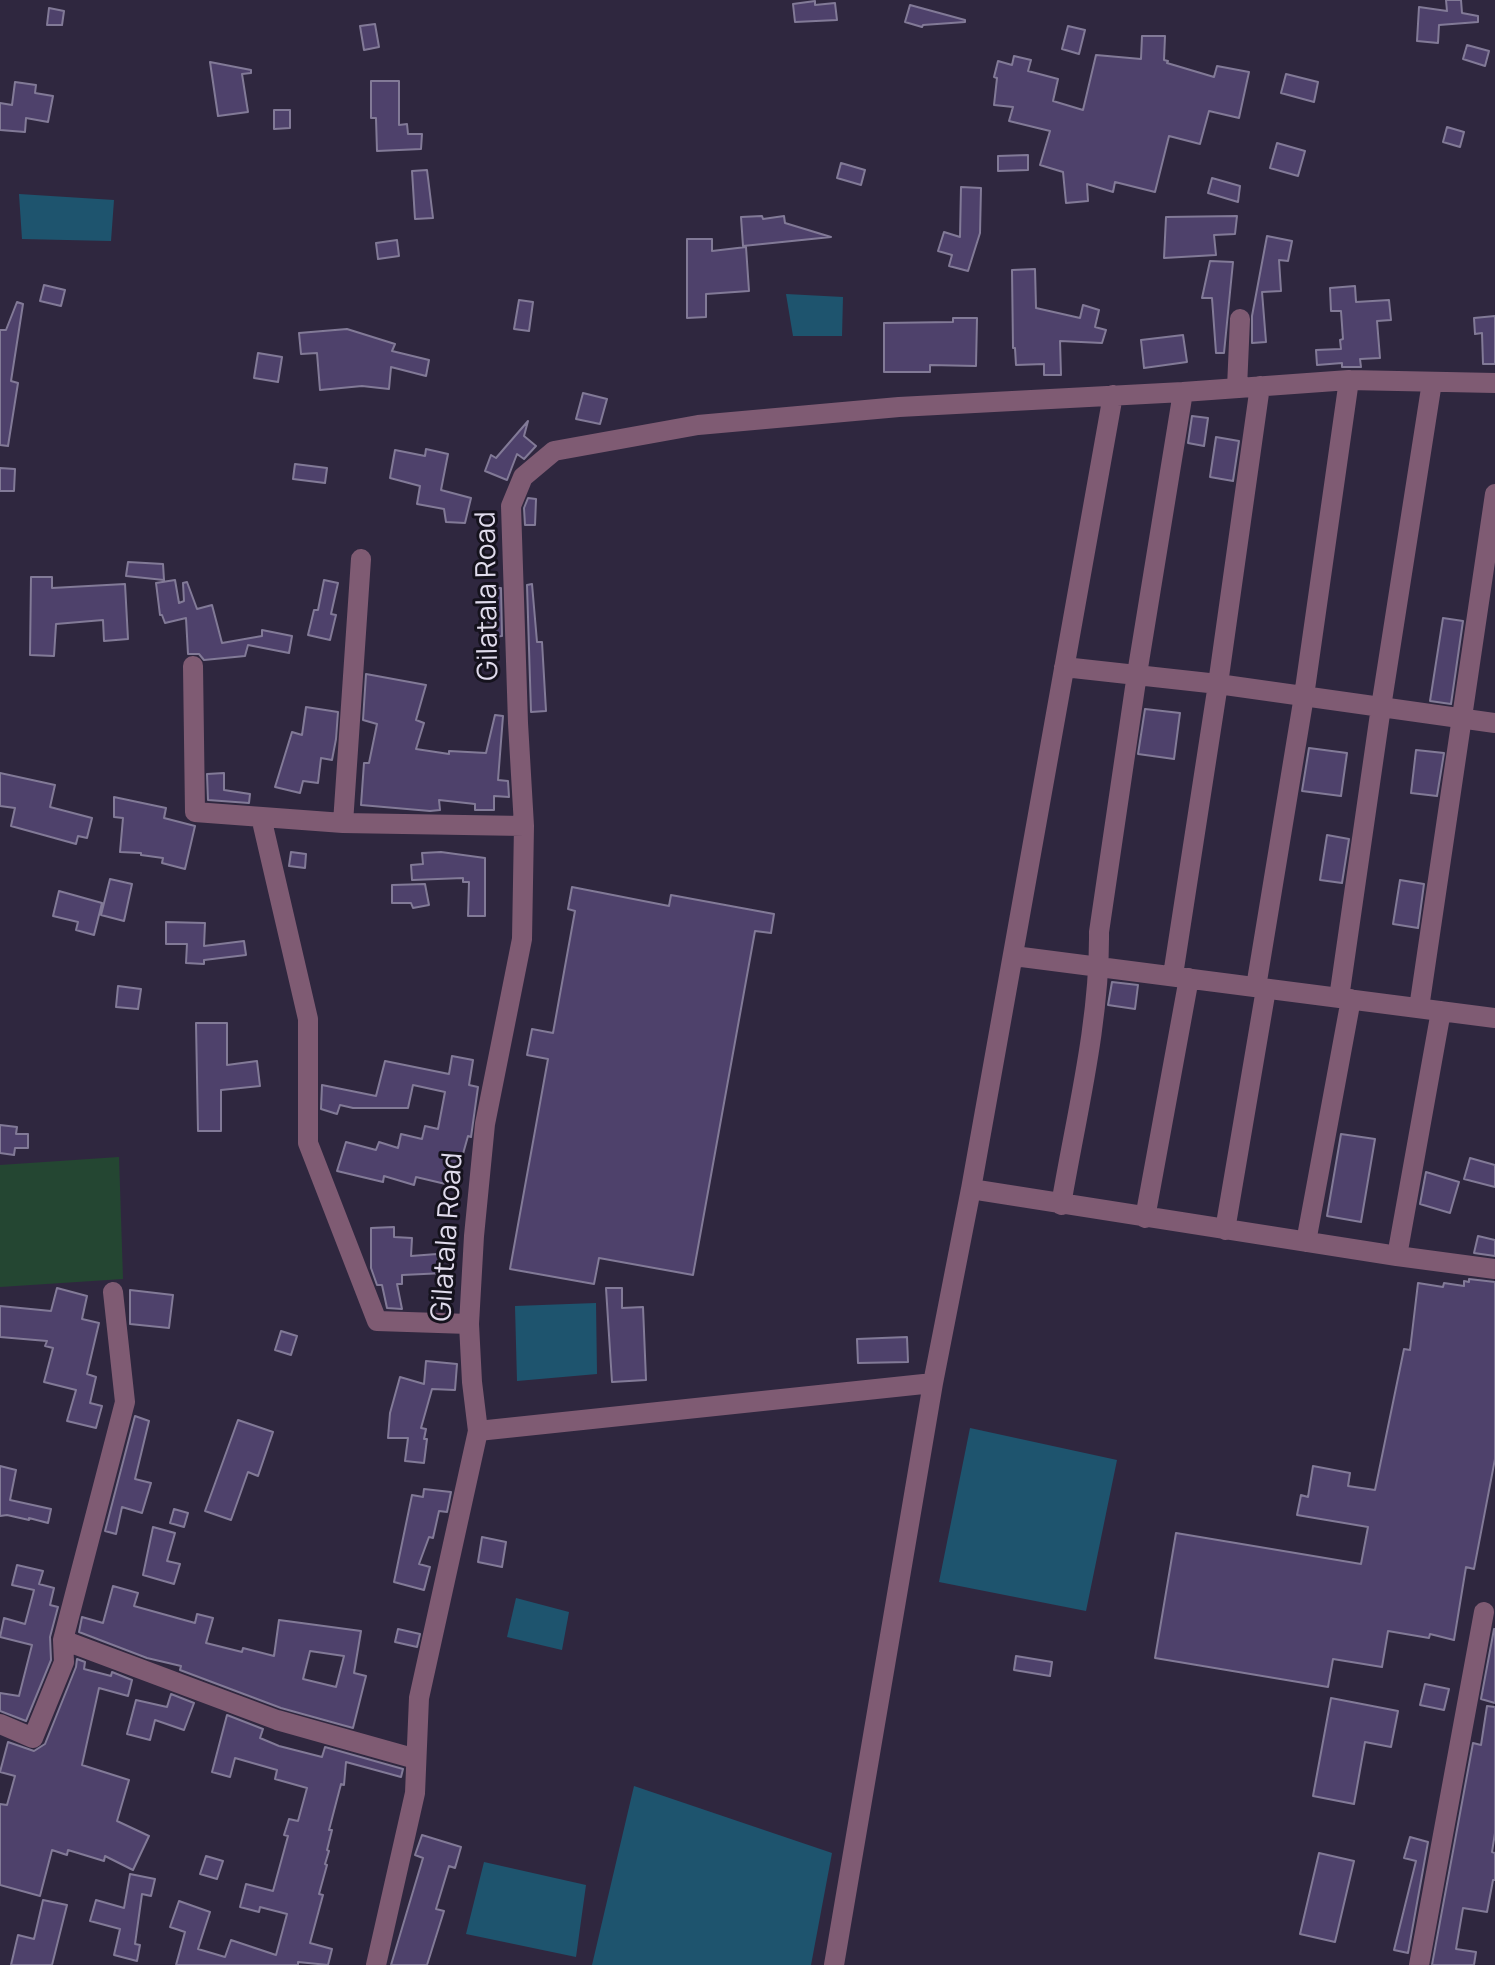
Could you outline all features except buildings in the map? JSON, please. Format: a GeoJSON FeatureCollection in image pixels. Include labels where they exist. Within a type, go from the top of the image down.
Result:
{"type":"FeatureCollection","features":[{"type":"Feature","properties":{"kind":"street"},"geometry":{"type":"LineString","coordinates":[[1237,388],[1240,319]]}},
{"type":"Feature","properties":{"kind":"street"},"geometry":{"type":"LineString","coordinates":[[1225,1230],[1349,380]]}},
{"type":"Feature","properties":{"kind":"street","name":"Gilatala Road"},"geometry":{"type":"LineString","coordinates":[[376,1965],[415,1793],[419,1698],[478,1431],[469,1324],[485,1124],[522,939],[524,826],[511,506],[523,477],[554,451],[698,425],[899,407],[1349,380],[1495,383]]}},
{"type":"Feature","properties":{"kind":"street"},"geometry":{"type":"LineString","coordinates":[[1306,1242],[1345,999],[1381,707],[1432,382]]}},
{"type":"Feature","properties":{"kind":"street"},"geometry":{"type":"LineString","coordinates":[[1145,1218],[1181,976],[1260,386]]}},
{"type":"Feature","properties":{"kind":"street"},"geometry":{"type":"LineString","coordinates":[[1061,1205],[1099,967],[1099,932],[1137,674],[1183,392]]}},
{"type":"Feature","properties":{"kind":"street"},"geometry":{"type":"LineString","coordinates":[[834,1965],[933,1383],[1014,956],[1113,395]]}},
{"type":"Feature","properties":{"kind":"street"},"geometry":{"type":"LineString","coordinates":[[1419,1008],[1495,494]]}},
{"type":"Feature","properties":{"kind":"street"},"geometry":{"type":"LineString","coordinates":[[343,823],[361,559]]}},
{"type":"Feature","properties":{"kind":"street"},"geometry":{"type":"LineString","coordinates":[[193,666],[195,812],[343,823],[524,826]]}},
{"type":"Feature","properties":{"kind":"street"},"geometry":{"type":"LineString","coordinates":[[1064,667],[1218,684],[1495,723]]}},
{"type":"Feature","properties":{"kind":"street"},"geometry":{"type":"LineString","coordinates":[[261,817],[308,1019],[308,1143],[377,1321],[469,1324]]}},
{"type":"Feature","properties":{"kind":"street"},"geometry":{"type":"LineString","coordinates":[[1014,956],[1495,1018]]}},
{"type":"Feature","properties":{"kind":"street"},"geometry":{"type":"LineString","coordinates":[[1397,1256],[1441,1011]]}},
{"type":"Feature","properties":{"kind":"street"},"geometry":{"type":"LineString","coordinates":[[971,1189],[1145,1218],[1495,1269]]}},
{"type":"Feature","properties":{"kind":"street"},"geometry":{"type":"LineString","coordinates":[[0,1724],[33,1738],[64,1662],[63,1640],[125,1402],[113,1292]]}},
{"type":"Feature","properties":{"kind":"street"},"geometry":{"type":"LineString","coordinates":[[478,1431],[933,1383]]}},
{"type":"Feature","properties":{"kind":"street"},"geometry":{"type":"LineString","coordinates":[[1419,1965],[1484,1612]]}},
{"type":"Feature","properties":{"kind":"street"},"geometry":{"type":"LineString","coordinates":[[63,1640],[277,1720],[416,1759]]}},
{"type":"Feature","properties":{"kind":"green space"},"geometry":{"type":"Polygon","coordinates":[[[119,1157],[123,1279],[0,1287],[0,1165],[119,1157]]]}},
{"type":"Feature","properties":{"kind":"water"},"geometry":{"type":"Polygon","coordinates":[[[19,194],[114,200],[111,241],[22,239],[19,194]]]}},
{"type":"Feature","properties":{"kind":"water"},"geometry":{"type":"Polygon","coordinates":[[[786,294],[843,297],[842,336],[793,336],[786,294]]]}},
{"type":"Feature","properties":{"kind":"water"},"geometry":{"type":"Polygon","coordinates":[[[596,1303],[597,1374],[517,1381],[515,1306],[596,1303]]]}},
{"type":"Feature","properties":{"kind":"water"},"geometry":{"type":"Polygon","coordinates":[[[970,1428],[1117,1460],[1086,1611],[939,1582],[970,1428]]]}},
{"type":"Feature","properties":{"kind":"water"},"geometry":{"type":"Polygon","coordinates":[[[516,1598],[569,1612],[562,1650],[507,1637],[516,1598]]]}},
{"type":"Feature","properties":{"kind":"water"},"geometry":{"type":"Polygon","coordinates":[[[634,1786],[832,1853],[811,1965],[592,1965],[634,1786]]]}},
{"type":"Feature","properties":{"kind":"water"},"geometry":{"type":"Polygon","coordinates":[[[484,1862],[586,1885],[576,1957],[466,1934],[484,1862]]]}}]}
